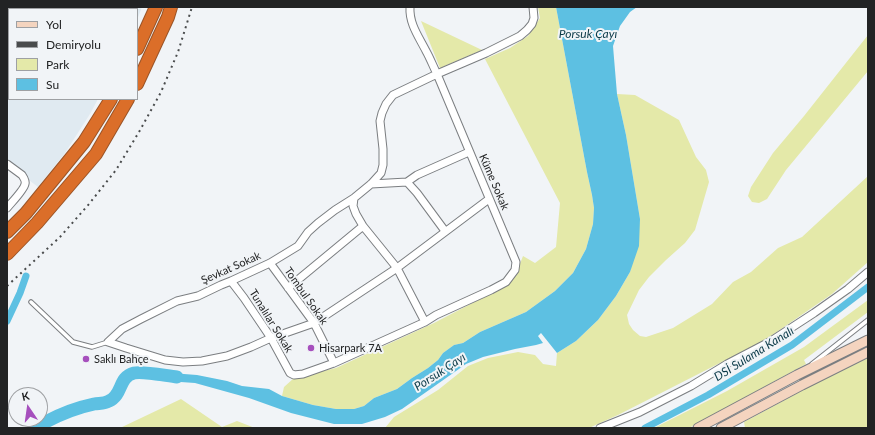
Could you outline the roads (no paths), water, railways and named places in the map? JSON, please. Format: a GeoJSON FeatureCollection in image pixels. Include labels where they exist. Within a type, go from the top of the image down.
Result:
{"type":"FeatureCollection","features":[{"type":"Feature","properties":{"kind":"highway"},"geometry":{"type":"LineString","coordinates":[[138,47],[156,7]]}},
{"type":"Feature","properties":{"kind":"highway"},"geometry":{"type":"LineString","coordinates":[[138,82],[168,17],[171,7]]}},
{"type":"Feature","properties":{"kind":"highway"},"geometry":{"type":"LineString","coordinates":[[7,232],[26,213],[84,142],[110,100]]}},
{"type":"Feature","properties":{"kind":"highway"},"geometry":{"type":"LineString","coordinates":[[7,254],[96,154],[127,100]]}},
{"type":"Feature","properties":{"kind":"street","name":"Küme Sokak"},"geometry":{"type":"LineString","coordinates":[[290,373],[294,375],[303,374],[334,363],[425,322],[436,315],[506,282],[514,270],[516,262],[437,74],[411,22],[410,7]]}},
{"type":"Feature","properties":{"kind":"street"},"geometry":{"type":"LineString","coordinates":[[372,184],[381,173],[383,165],[380,121],[386,104],[393,95],[520,36],[532,24],[534,18],[533,7]]}},
{"type":"Feature","properties":{"kind":"street"},"geometry":{"type":"LineString","coordinates":[[372,184],[407,182],[417,175],[469,152]]}},
{"type":"Feature","properties":{"kind":"street"},"geometry":{"type":"LineString","coordinates":[[7,164],[22,175],[25,180],[23,189],[7,208]]}},
{"type":"Feature","properties":{"kind":"street"},"geometry":{"type":"LineString","coordinates":[[407,182],[445,231]]}},
{"type":"Feature","properties":{"kind":"street","name":"Şevkat Sokak"},"geometry":{"type":"LineString","coordinates":[[108,342],[122,329],[147,316],[178,302],[198,296],[270,263],[298,246],[308,232],[318,223],[372,184]]}},
{"type":"Feature","properties":{"kind":"street"},"geometry":{"type":"LineString","coordinates":[[354,198],[353,206],[356,214],[363,226],[397,268],[425,322]]}},
{"type":"Feature","properties":{"kind":"street"},"geometry":{"type":"LineString","coordinates":[[108,342],[165,360],[183,362],[202,361],[227,356],[251,347],[271,338],[314,323],[397,268],[489,199]]}},
{"type":"Feature","properties":{"kind":"street"},"geometry":{"type":"LineString","coordinates":[[288,288],[363,226]]}},
{"type":"Feature","properties":{"kind":"street","name":"Tombul Sokak"},"geometry":{"type":"LineString","coordinates":[[270,263],[314,323],[334,363]]}},
{"type":"Feature","properties":{"kind":"street"},"geometry":{"type":"LineString","coordinates":[[600,428],[640,412],[691,386],[727,364],[771,341],[848,289],[868,272]]}},
{"type":"Feature","properties":{"kind":"street","name":"Tunalılar Sokak"},"geometry":{"type":"LineString","coordinates":[[231,281],[271,338],[290,373]]}},
{"type":"Feature","properties":{"kind":"street"},"geometry":{"type":"LineString","coordinates":[[698,428],[797,375],[868,340]]}},
{"type":"Feature","properties":{"kind":"street"},"geometry":{"type":"LineString","coordinates":[[721,428],[733,425],[802,384],[868,352]]}},
{"type":"Feature","properties":{"kind":"street"},"geometry":{"type":"LineString","coordinates":[[797,375],[802,384]]}},
{"type":"Feature","properties":{"kind":"lane"},"geometry":{"type":"LineString","coordinates":[[31,302],[73,342],[92,347],[108,342]]}},
{"type":"Feature","properties":{"kind":"lane"},"geometry":{"type":"LineString","coordinates":[[797,375],[868,320]]}},
{"type":"Feature","properties":{"kind":"water","name":"Porsuk Çayı"},"geometry":{"type":"Polygon","coordinates":[[[556,7],[637,7],[630,12],[620,26],[613,46],[617,94],[626,135],[640,219],[639,246],[630,272],[616,296],[598,320],[576,341],[557,353],[541,333],[538,336],[543,343],[483,357],[466,364],[402,409],[385,417],[362,424],[334,424],[291,413],[249,398],[195,383],[152,380],[151,376],[171,373],[197,375],[227,381],[242,386],[269,389],[282,396],[313,405],[336,409],[354,409],[364,406],[374,398],[397,389],[428,368],[438,360],[443,353],[454,345],[463,343],[480,332],[526,312],[555,291],[573,273],[586,249],[593,224],[594,208],[556,7]]]}},
{"type":"Feature","properties":{"kind":"waterway"},"geometry":{"type":"LineString","coordinates":[[7,321],[26,276]]}},
{"type":"Feature","properties":{"kind":"waterway","name":"DSİ Sulama Kanalı"},"geometry":{"type":"LineString","coordinates":[[645,428],[708,395],[792,345],[868,287]]}},
{"type":"Feature","properties":{"kind":"waterway","name":"Porsuk Çayı"},"geometry":{"type":"LineString","coordinates":[[35,428],[70,411],[109,401],[117,395],[125,378],[134,373],[149,373],[177,377]]}},
{"type":"Feature","properties":{"kind":"railway"},"geometry":{"type":"LineString","coordinates":[[7,286],[60,237],[116,170],[161,92],[178,52],[192,7]]}},
{"type":"Feature","properties":{"kind":"place","name":"Hisarpark 7A"},"geometry":{"type":"Point","coordinates":[311,348]}},
{"type":"Feature","properties":{"kind":"place","name":"Saklı Bahçe"},"geometry":{"type":"Point","coordinates":[86,359]}}]}
